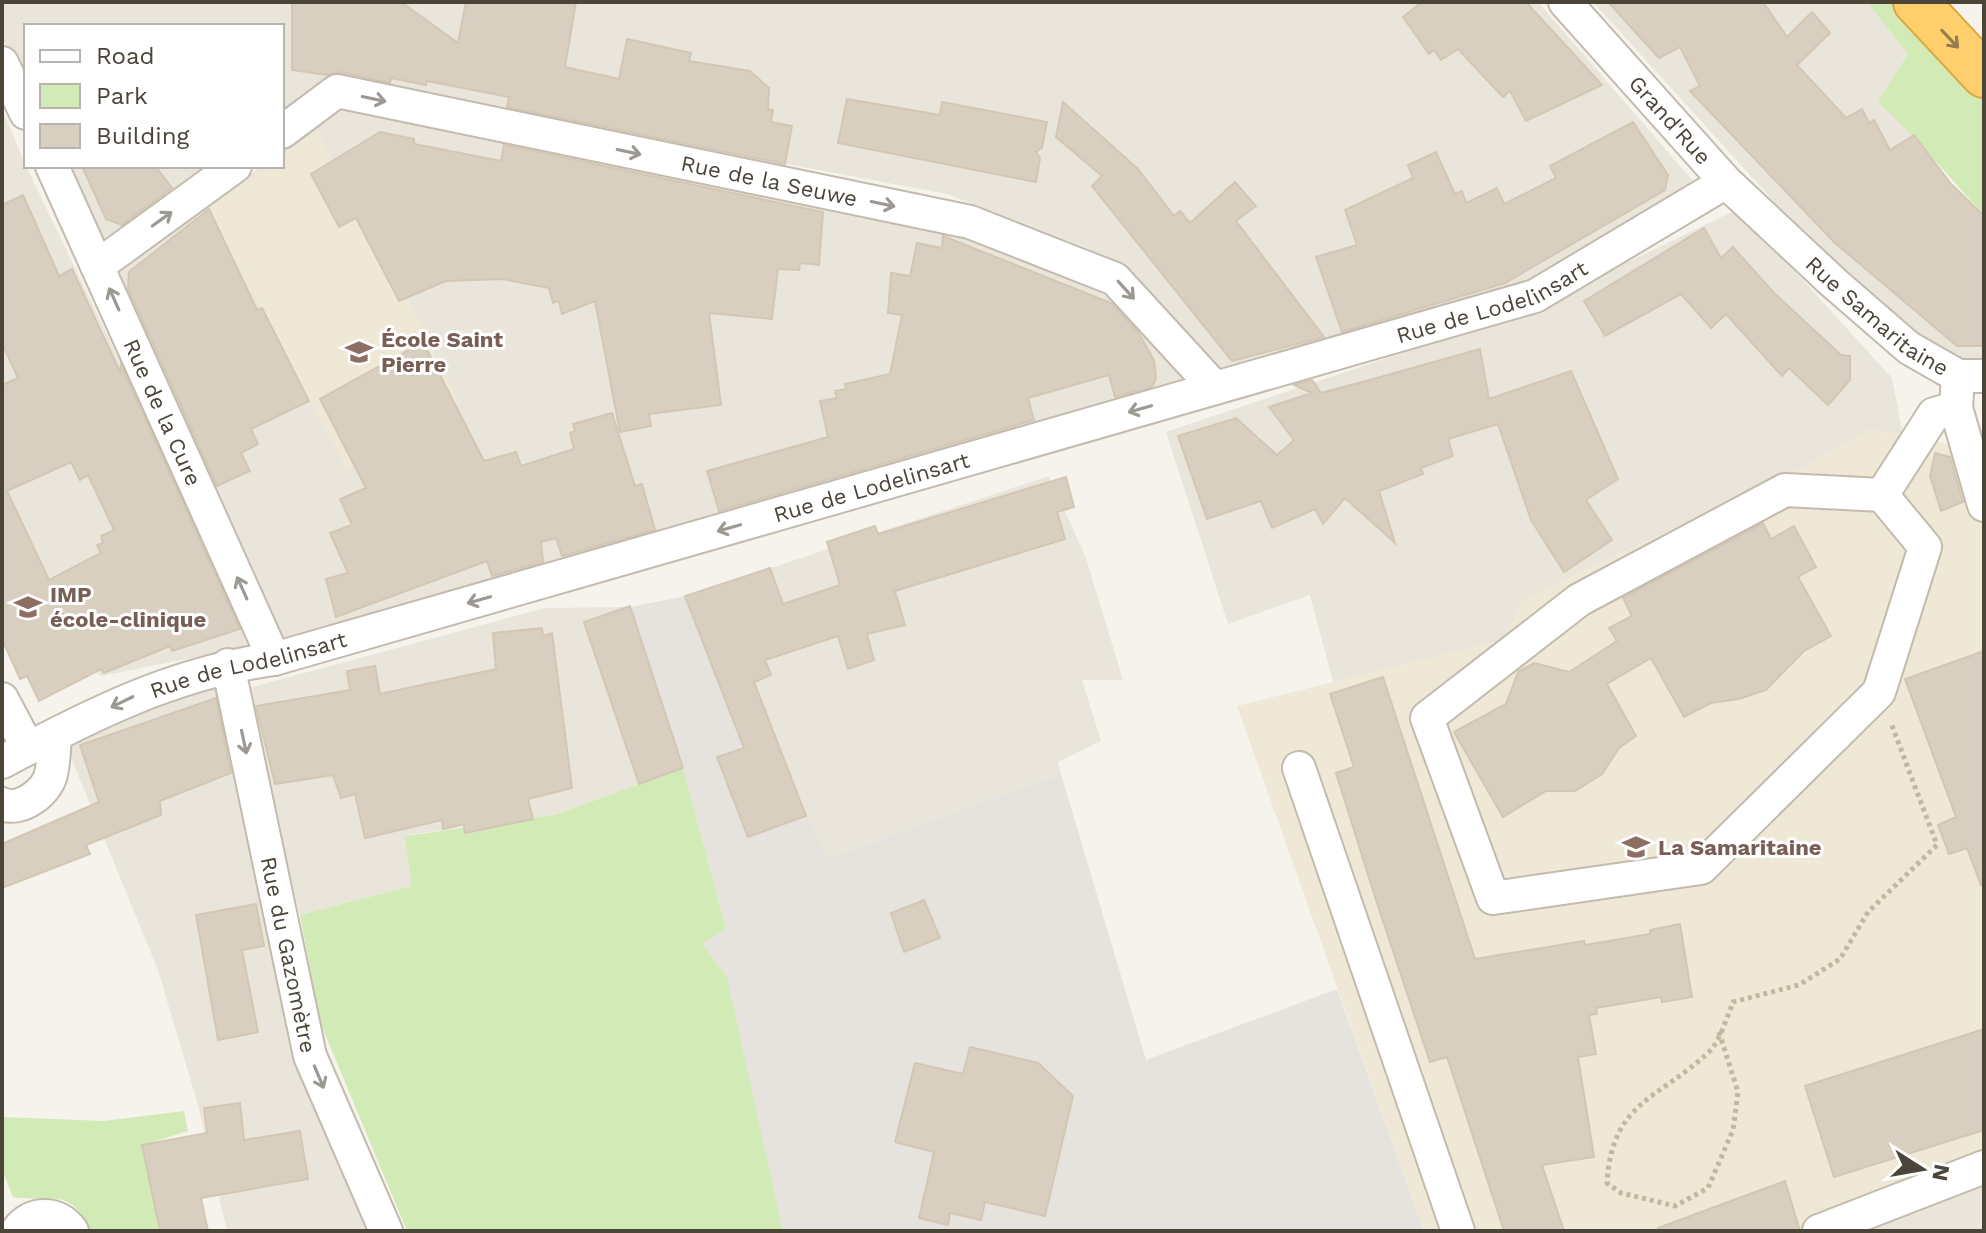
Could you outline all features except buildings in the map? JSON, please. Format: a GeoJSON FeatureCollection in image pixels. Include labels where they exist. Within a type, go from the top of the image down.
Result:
{"type":"FeatureCollection","features":[{"type":"Feature","properties":{"kind":"highway"},"geometry":{"type":"LineString","coordinates":[[1916,2],[1984,75]]}},
{"type":"Feature","properties":{"kind":"street","name":"Grand'Rue"},"geometry":{"type":"LineString","coordinates":[[1565,2],[1726,182],[1779,234]]}},
{"type":"Feature","properties":{"kind":"street"},"geometry":{"type":"LineString","coordinates":[[2,63],[24,109]]}},
{"type":"Feature","properties":{"kind":"street","name":"Rue de la Seuwe"},"geometry":{"type":"LineString","coordinates":[[284,131],[337,91],[970,222],[1115,279],[1215,388]]}},
{"type":"Feature","properties":{"kind":"street","name":"Rue de la Cure"},"geometry":{"type":"LineString","coordinates":[[53,168],[274,659]]}},
{"type":"Feature","properties":{"kind":"street"},"geometry":{"type":"LineString","coordinates":[[99,265],[232,168]]}},
{"type":"Feature","properties":{"kind":"street","name":"Rue de Lodelinsart"},"geometry":{"type":"LineString","coordinates":[[28,748],[143,691],[228,665],[274,659],[1535,296],[1726,182]]}},
{"type":"Feature","properties":{"kind":"street","name":"Rue Samaritaine"},"geometry":{"type":"LineString","coordinates":[[1779,234],[1909,348],[1971,376]]}},
{"type":"Feature","properties":{"kind":"street"},"geometry":{"type":"LineString","coordinates":[[1971,376],[1956,408],[1984,505]]}},
{"type":"Feature","properties":{"kind":"street"},"geometry":{"type":"LineString","coordinates":[[1882,495],[1934,414],[1956,408]]}},
{"type":"Feature","properties":{"kind":"street"},"geometry":{"type":"LineString","coordinates":[[1785,490],[1882,495],[1925,547],[1879,692],[1701,868],[1493,898],[1427,718],[1579,600],[1785,490]]}},
{"type":"Feature","properties":{"kind":"street","name":"Rue du Gazomètre"},"geometry":{"type":"LineString","coordinates":[[228,665],[310,1056],[386,1231]]}},
{"type":"Feature","properties":{"kind":"street"},"geometry":{"type":"LineString","coordinates":[[2,804],[19,806],[31,800],[51,776],[28,748],[3,703]]}},
{"type":"Feature","properties":{"kind":"street"},"geometry":{"type":"LineString","coordinates":[[1299,768],[1458,1231]]}},
{"type":"Feature","properties":{"kind":"street"},"geometry":{"type":"LineString","coordinates":[[1819,1231],[1984,1167]]}},
{"type":"Feature","properties":{"kind":"street"},"geometry":{"type":"LineString","coordinates":[[2,1210],[10,1231]]}},
{"type":"Feature","properties":{"kind":"street"},"geometry":{"type":"LineString","coordinates":[[17,1231],[29,1219],[42,1215],[63,1221],[72,1231]]}},
{"type":"Feature","properties":{"kind":"path"},"geometry":{"type":"LineString","coordinates":[[1719,1032],[1738,1092],[1733,1130],[1708,1188],[1675,1206],[1621,1193],[1607,1183],[1609,1155],[1630,1111],[1711,1050],[1719,1032],[1733,1002],[1799,985],[1840,959],[1868,912],[1937,845],[1879,692]]}},
{"type":"Feature","properties":{"kind":"shaded area"},"geometry":{"type":"Polygon","coordinates":[[[2,2],[1538,2],[1693,181],[1519,292],[1225,371],[1088,248],[947,194],[770,161],[324,91],[284,118],[284,24],[24,24],[24,83],[2,37],[2,2]]]}},
{"type":"Feature","properties":{"kind":"shaded area"},"geometry":{"type":"Polygon","coordinates":[[[1593,2],[1867,2],[1908,54],[1879,102],[1915,136],[1945,177],[1984,215],[1984,366],[1954,366],[1801,231],[1593,2]]]}},
{"type":"Feature","properties":{"kind":"shaded area"},"geometry":{"type":"Polygon","coordinates":[[[350,105],[935,215],[1107,296],[1189,380],[268,644],[117,265],[259,168],[284,168],[284,151],[350,105]]]}},
{"type":"Feature","properties":{"kind":"shaded area"},"geometry":{"type":"Polygon","coordinates":[[[2,109],[24,168],[27,168],[256,645],[101,676],[74,651],[32,562],[39,557],[2,480],[2,109]]]}},
{"type":"Feature","properties":{"kind":"shaded area","name":"École Saint Pierre"},"geometry":{"type":"Polygon","coordinates":[[[318,131],[366,225],[437,281],[408,300],[460,403],[347,470],[208,209],[266,168],[284,168],[284,155],[318,131]]]}},
{"type":"Feature","properties":{"kind":"shaded area"},"geometry":{"type":"Polygon","coordinates":[[[65,168],[210,168],[101,242],[65,168]]]}},
{"type":"Feature","properties":{"kind":"shaded area"},"geometry":{"type":"Polygon","coordinates":[[[1738,209],[1892,378],[1903,435],[1870,429],[1805,466],[1523,600],[1504,640],[1333,682],[1310,595],[1228,624],[1166,432],[1524,312],[1738,209]]]}},
{"type":"Feature","properties":{"kind":"shaded area","name":"La Samaritaine"},"geometry":{"type":"Polygon","coordinates":[[[1870,429],[1958,446],[1984,527],[1984,1158],[1808,1231],[1424,1231],[1237,706],[1504,640],[1523,600],[1805,466],[1870,429]]]}},
{"type":"Feature","properties":{"kind":"shaded area"},"geometry":{"type":"Polygon","coordinates":[[[1049,476],[1086,558],[1123,680],[1082,680],[1101,741],[1058,762],[1061,774],[827,858],[718,757],[743,746],[686,596],[1049,476]]]}},
{"type":"Feature","properties":{"kind":"shaded area"},"geometry":{"type":"Polygon","coordinates":[[[686,596],[744,747],[718,757],[804,814],[828,858],[1061,774],[1146,1060],[1337,989],[1424,1231],[783,1231],[727,978],[702,944],[726,927],[683,768],[630,607],[686,596]]]}},
{"type":"Feature","properties":{"kind":"shaded area"},"geometry":{"type":"Polygon","coordinates":[[[630,607],[683,768],[555,815],[406,835],[413,886],[300,915],[245,689],[545,608],[630,607]]]}},
{"type":"Feature","properties":{"kind":"shaded area"},"geometry":{"type":"Polygon","coordinates":[[[220,684],[372,1231],[227,1231],[198,1105],[158,970],[65,743],[220,684]]]}},
{"type":"Feature","properties":{"kind":"shaded area"},"geometry":{"type":"Polygon","coordinates":[[[1984,1175],[1984,1231],[1831,1231],[1984,1175]]]}},
{"type":"Feature","properties":{"kind":"green space"},"geometry":{"type":"Polygon","coordinates":[[[1867,2],[1895,2],[1984,99],[1984,215],[1878,102],[1908,54],[1867,2]]]}},
{"type":"Feature","properties":{"kind":"green space"},"geometry":{"type":"Polygon","coordinates":[[[683,768],[726,928],[702,944],[727,977],[783,1231],[407,1231],[320,1022],[300,915],[412,886],[405,836],[555,815],[683,768]]]}},
{"type":"Feature","properties":{"kind":"green space"},"geometry":{"type":"Polygon","coordinates":[[[184,1111],[188,1131],[144,1145],[163,1231],[91,1231],[75,1207],[67,1202],[13,1197],[2,1169],[2,1117],[103,1121],[184,1111]]]}},
{"type":"Feature","properties":{"kind":"place","name":"École Saint Pierre"},"geometry":{"type":"Point","coordinates":[359,352]}},
{"type":"Feature","properties":{"kind":"place","name":"IMP école-clinique"},"geometry":{"type":"Point","coordinates":[28,607]}},
{"type":"Feature","properties":{"kind":"place","name":"La Samaritaine"},"geometry":{"type":"Point","coordinates":[1636,847]}}]}
